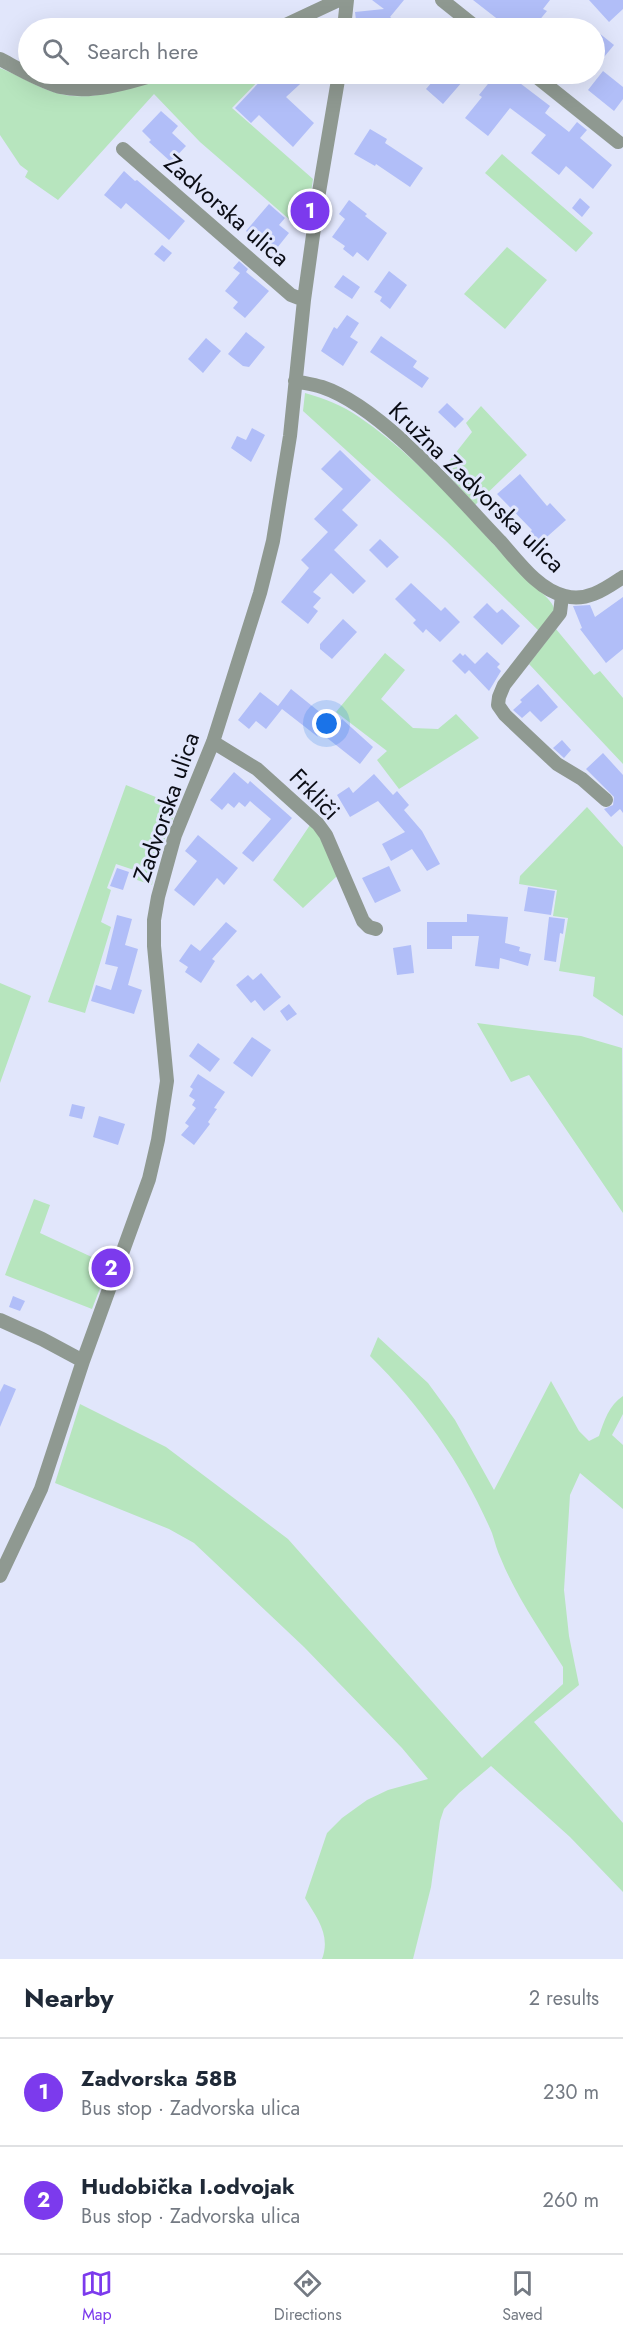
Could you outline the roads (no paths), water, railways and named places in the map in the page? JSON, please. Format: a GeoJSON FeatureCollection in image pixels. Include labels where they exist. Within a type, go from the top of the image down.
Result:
{"type":"FeatureCollection","features":[{"type":"Feature","properties":{"kind":"street"},"geometry":{"type":"LineString","coordinates":[[300,18],[339,0]]}},
{"type":"Feature","properties":{"kind":"street"},"geometry":{"type":"LineString","coordinates":[[345,18],[347,0]]}},
{"type":"Feature","properties":{"kind":"street"},"geometry":{"type":"LineString","coordinates":[[442,0],[464,18]]}},
{"type":"Feature","properties":{"kind":"street"},"geometry":{"type":"LineString","coordinates":[[0,59],[18,68]]}},
{"type":"Feature","properties":{"kind":"street"},"geometry":{"type":"LineString","coordinates":[[54,84],[73,89],[91,89],[113,84]]}},
{"type":"Feature","properties":{"kind":"street","name":"Zadvorska ulica"},"geometry":{"type":"LineString","coordinates":[[0,1576],[41,1490],[83,1361],[149,1179],[158,1140],[168,1081],[155,958],[154,920],[167,857],[213,742],[260,593],[273,541],[290,436],[304,300],[319,192],[337,84]]}},
{"type":"Feature","properties":{"kind":"street"},"geometry":{"type":"LineString","coordinates":[[546,84],[618,142]]}},
{"type":"Feature","properties":{"kind":"street","name":"Zadvorska ulica"},"geometry":{"type":"LineString","coordinates":[[123,149],[291,295],[304,300]]}},
{"type":"Feature","properties":{"kind":"street","name":"Kružna Zadvorska ulica"},"geometry":{"type":"LineString","coordinates":[[295,381],[323,387],[388,429],[441,479],[532,575],[549,589],[562,596],[584,597],[604,590],[623,577]]}},
{"type":"Feature","properties":{"kind":"street","name":"Kružna Zadvorska ulica"},"geometry":{"type":"LineString","coordinates":[[562,596],[560,613],[504,685],[498,705],[505,716],[557,764],[582,779],[606,800]]}},
{"type":"Feature","properties":{"kind":"street","name":"Frkliči"},"geometry":{"type":"LineString","coordinates":[[213,742],[257,769],[318,824],[326,835],[363,921],[369,927],[376,929]]}},
{"type":"Feature","properties":{"kind":"street"},"geometry":{"type":"LineString","coordinates":[[0,1320],[83,1361]]}},
{"type":"Feature","properties":{"kind":"place","name":"Zadvorska 58B"},"geometry":{"type":"Point","coordinates":[310,211]}},
{"type":"Feature","properties":{"kind":"place","name":"Hudobička I.odvojak"},"geometry":{"type":"Point","coordinates":[111,1268]}}]}
